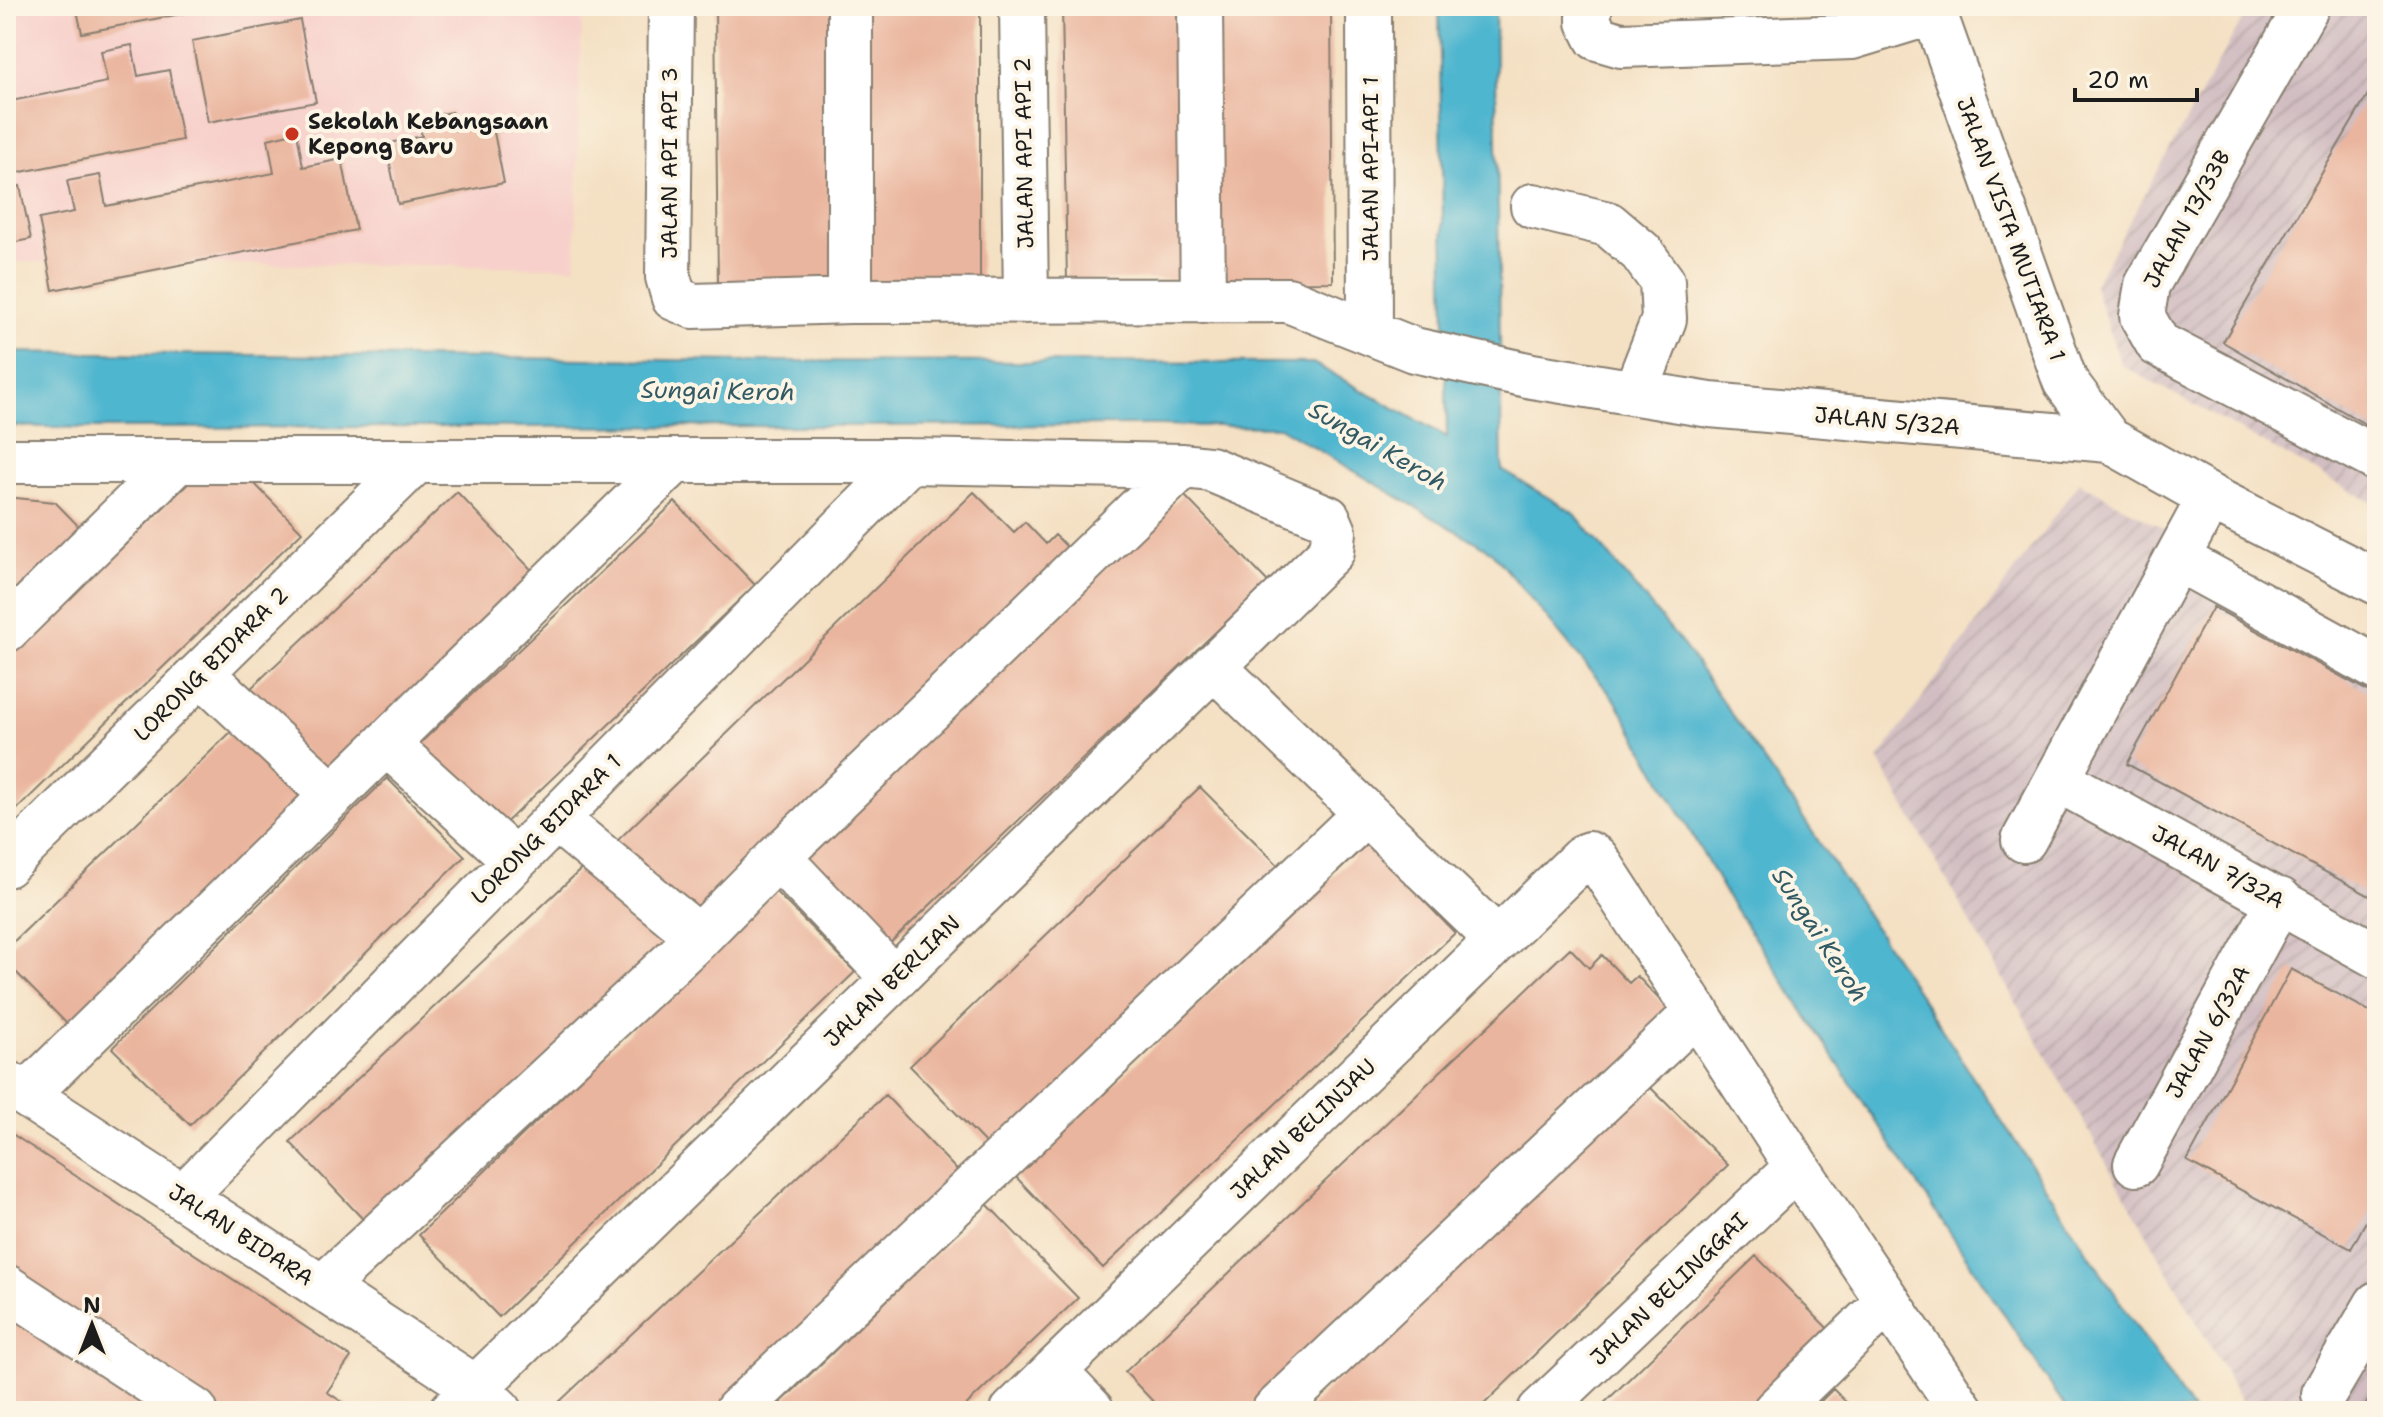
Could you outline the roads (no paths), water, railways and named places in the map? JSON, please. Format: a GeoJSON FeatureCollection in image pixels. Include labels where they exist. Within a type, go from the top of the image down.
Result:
{"type":"FeatureCollection","features":[{"type":"Feature","properties":{"kind":"street","name":"JALAN API API 3"},"geometry":{"type":"LineString","coordinates":[[671,6],[668,277],[674,298],[693,306]]}},
{"type":"Feature","properties":{"kind":"street"},"geometry":{"type":"LineString","coordinates":[[850,6],[850,301]]}},
{"type":"Feature","properties":{"kind":"street","name":"JALAN API API 2"},"geometry":{"type":"LineString","coordinates":[[1022,6],[1026,301]]}},
{"type":"Feature","properties":{"kind":"street"},"geometry":{"type":"LineString","coordinates":[[1200,6],[1203,301]]}},
{"type":"Feature","properties":{"kind":"street","name":"JALAN API-API 1"},"geometry":{"type":"LineString","coordinates":[[1369,6],[1370,331]]}},
{"type":"Feature","properties":{"kind":"street"},"geometry":{"type":"LineString","coordinates":[[1589,6],[1589,22],[1597,38],[1621,45],[1852,22],[1934,9]]}},
{"type":"Feature","properties":{"kind":"street","name":"JALAN 13/33B"},"geometry":{"type":"LineString","coordinates":[[2307,6],[2147,285],[2142,316],[2158,344],[2377,459]]}},
{"type":"Feature","properties":{"kind":"street","name":"JALAN VISTA MUTIARA 1"},"geometry":{"type":"LineString","coordinates":[[1934,9],[2065,381],[2109,440]]}},
{"type":"Feature","properties":{"kind":"street"},"geometry":{"type":"LineString","coordinates":[[1533,206],[1608,224],[1641,252],[1662,281],[1664,319],[1635,393]]}},
{"type":"Feature","properties":{"kind":"street","name":"JALAN 5/32A"},"geometry":{"type":"LineString","coordinates":[[693,306],[850,301],[1288,300],[1414,350],[1532,376],[1710,405],[2109,440],[2210,497],[2377,582]]}},
{"type":"Feature","properties":{"kind":"street"},"geometry":{"type":"LineString","coordinates":[[6,461],[909,461],[1183,466]]}},
{"type":"Feature","properties":{"kind":"street","name":"LORONG BIDARA 1"},"geometry":{"type":"LineString","coordinates":[[183,1197],[909,461]]}},
{"type":"Feature","properties":{"kind":"street","name":"LORONG BIDARA 2"},"geometry":{"type":"LineString","coordinates":[[6,865],[415,462]]}},
{"type":"Feature","properties":{"kind":"street"},"geometry":{"type":"LineString","coordinates":[[16,1089],[332,795],[674,462]]}},
{"type":"Feature","properties":{"kind":"street"},"geometry":{"type":"LineString","coordinates":[[6,630],[175,463]]}},
{"type":"Feature","properties":{"kind":"street"},"geometry":{"type":"LineString","coordinates":[[322,1288],[699,937],[1183,466]]}},
{"type":"Feature","properties":{"kind":"street","name":"JALAN BERLIAN"},"geometry":{"type":"LineString","coordinates":[[476,1403],[894,979],[1332,551],[1334,532],[1328,518],[1210,469],[1183,466]]}},
{"type":"Feature","properties":{"kind":"street"},"geometry":{"type":"LineString","coordinates":[[2024,840],[2210,497]]}},
{"type":"Feature","properties":{"kind":"street"},"geometry":{"type":"LineString","coordinates":[[2178,559],[2377,668]]}},
{"type":"Feature","properties":{"kind":"street"},"geometry":{"type":"LineString","coordinates":[[1213,666],[1498,940]]}},
{"type":"Feature","properties":{"kind":"street"},"geometry":{"type":"LineString","coordinates":[[201,673],[332,795]]}},
{"type":"Feature","properties":{"kind":"street"},"geometry":{"type":"LineString","coordinates":[[386,743],[515,860]]}},
{"type":"Feature","properties":{"kind":"street","name":"JALAN 7/32A"},"geometry":{"type":"LineString","coordinates":[[2059,780],[2377,956]]}},
{"type":"Feature","properties":{"kind":"street"},"geometry":{"type":"LineString","coordinates":[[737,1411],[1366,813]]}},
{"type":"Feature","properties":{"kind":"street"},"geometry":{"type":"LineString","coordinates":[[556,819],[699,937]]}},
{"type":"Feature","properties":{"kind":"street","name":"JALAN BELINJAU"},"geometry":{"type":"LineString","coordinates":[[1013,1411],[1589,854],[1596,858],[1697,1012]]}},
{"type":"Feature","properties":{"kind":"street"},"geometry":{"type":"LineString","coordinates":[[778,857],[894,979]]}},
{"type":"Feature","properties":{"kind":"street","name":"JALAN 6/32A"},"geometry":{"type":"LineString","coordinates":[[2136,1164],[2280,900]]}},
{"type":"Feature","properties":{"kind":"street"},"geometry":{"type":"LineString","coordinates":[[1274,1411],[1697,1012],[1797,1167],[1962,1411]]}},
{"type":"Feature","properties":{"kind":"street","name":"JALAN BIDARA"},"geometry":{"type":"LineString","coordinates":[[16,1089],[322,1288],[476,1403]]}},
{"type":"Feature","properties":{"kind":"street","name":"JALAN BELINGGAI"},"geometry":{"type":"LineString","coordinates":[[1540,1411],[1797,1167]]}},
{"type":"Feature","properties":{"kind":"street"},"geometry":{"type":"LineString","coordinates":[[6,1287],[195,1411]]}},
{"type":"Feature","properties":{"kind":"street"},"geometry":{"type":"LineString","coordinates":[[1775,1411],[1888,1301]]}},
{"type":"Feature","properties":{"kind":"street"},"geometry":{"type":"LineString","coordinates":[[2324,1394],[2377,1304]]}},
{"type":"Feature","properties":{"kind":"street"},"geometry":{"type":"LineString","coordinates":[[1054,1371],[1092,1411]]}},
{"type":"Feature","properties":{"kind":"water","name":"Sungai Keroh"},"geometry":{"type":"Polygon","coordinates":[[[1439,6],[1495,6],[1502,470],[1574,513],[1684,646],[1800,813],[2192,1411],[2068,1411],[1728,898],[1616,701],[1492,552],[1279,427],[6,426],[6,352],[744,361],[1313,363],[1447,437],[1439,6]]]}},
{"type":"Feature","properties":{"kind":"place","name":"Sekolah Kebangsaan Kepong Baru"},"geometry":{"type":"Point","coordinates":[292,134]}}]}
